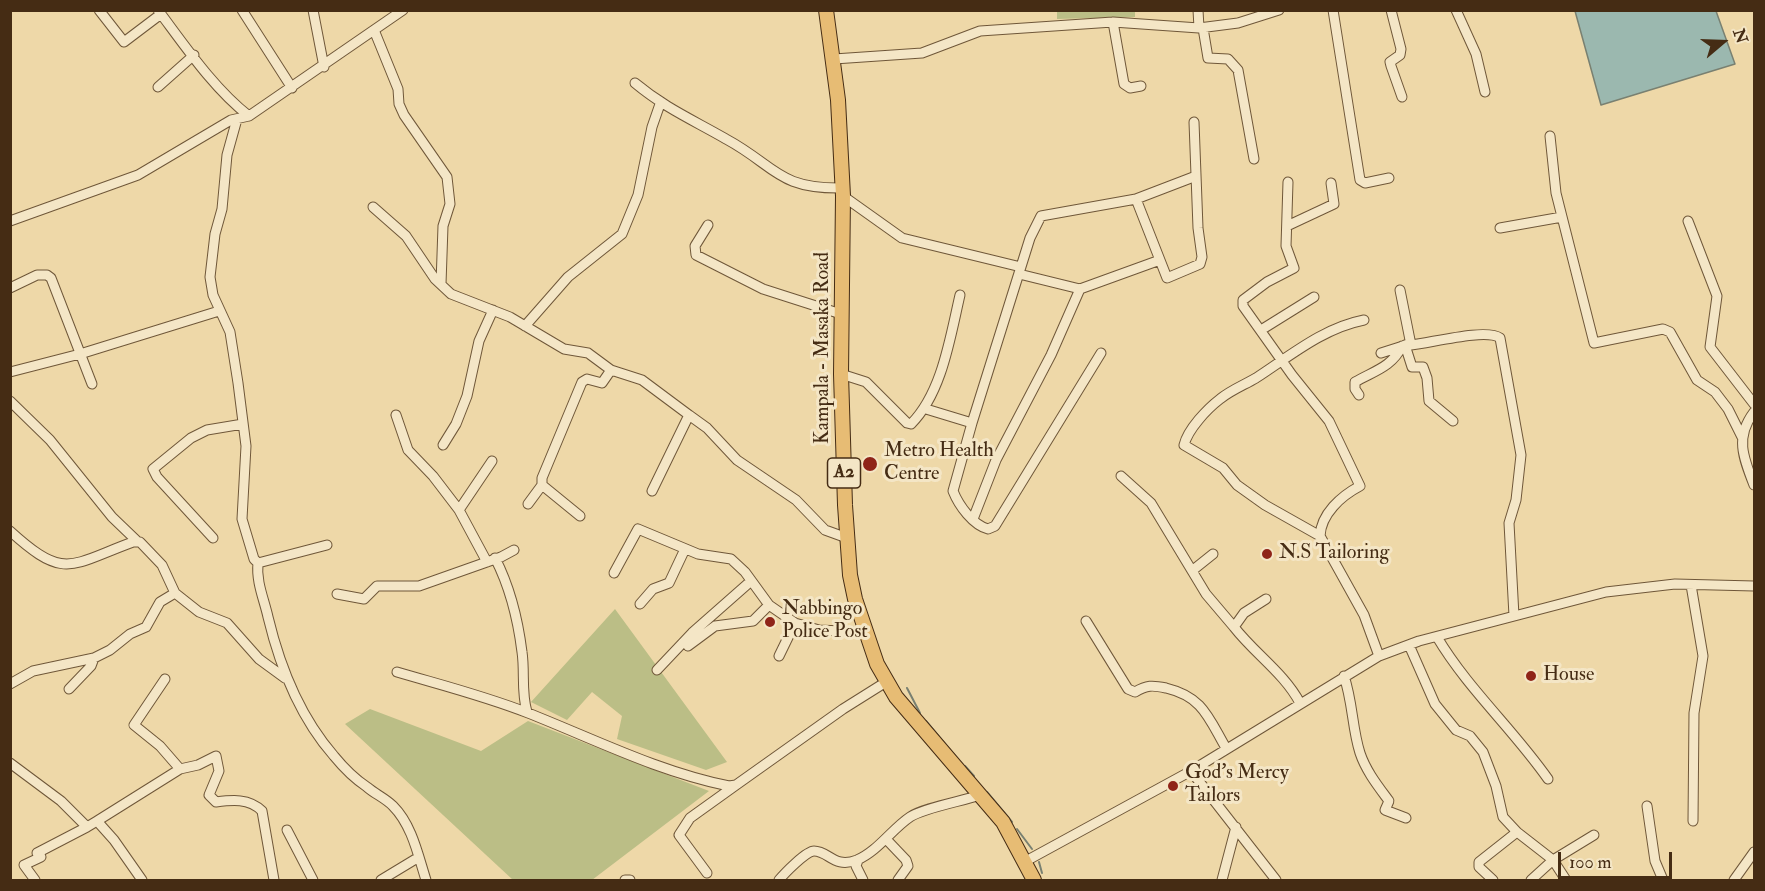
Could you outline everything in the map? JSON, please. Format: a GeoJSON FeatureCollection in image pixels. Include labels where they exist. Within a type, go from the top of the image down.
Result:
{"type":"FeatureCollection","features":[{"type":"Feature","properties":{"kind":"main road","name":"Kampala - Masaka Road"},"geometry":{"type":"LineString","coordinates":[[826,10],[834,59],[843,192],[842,374],[847,538],[852,583],[865,632],[886,682],[916,723],[1003,822],[1026,861],[1034,880]]}},
{"type":"Feature","properties":{"kind":"street"},"geometry":{"type":"LineString","coordinates":[[99,10],[124,42],[160,12],[235,105],[249,116]]}},
{"type":"Feature","properties":{"kind":"street"},"geometry":{"type":"LineString","coordinates":[[242,10],[292,88]]}},
{"type":"Feature","properties":{"kind":"street"},"geometry":{"type":"LineString","coordinates":[[313,10],[324,67]]}},
{"type":"Feature","properties":{"kind":"street"},"geometry":{"type":"LineString","coordinates":[[10,221],[138,175],[180,148],[237,119],[249,116],[324,67],[403,10]]}},
{"type":"Feature","properties":{"kind":"street"},"geometry":{"type":"LineString","coordinates":[[1198,10],[1208,58],[1228,59],[1238,70],[1254,159]]}},
{"type":"Feature","properties":{"kind":"street"},"geometry":{"type":"LineString","coordinates":[[834,59],[922,53],[980,31],[1113,22],[1201,28],[1238,23],[1279,10]]}},
{"type":"Feature","properties":{"kind":"street"},"geometry":{"type":"LineString","coordinates":[[1333,10],[1360,180],[1365,183],[1389,178]]}},
{"type":"Feature","properties":{"kind":"street"},"geometry":{"type":"LineString","coordinates":[[1391,10],[1401,49],[1400,55],[1390,62],[1390,66],[1402,97]]}},
{"type":"Feature","properties":{"kind":"street"},"geometry":{"type":"LineString","coordinates":[[1456,10],[1476,54],[1485,92]]}},
{"type":"Feature","properties":{"kind":"street"},"geometry":{"type":"LineString","coordinates":[[1113,22],[1124,84],[1130,88],[1141,86]]}},
{"type":"Feature","properties":{"kind":"street"},"geometry":{"type":"LineString","coordinates":[[374,30],[398,89],[399,104],[404,115],[447,177],[450,204],[443,226],[441,284]]}},
{"type":"Feature","properties":{"kind":"street"},"geometry":{"type":"LineString","coordinates":[[158,87],[194,55]]}},
{"type":"Feature","properties":{"kind":"street"},"geometry":{"type":"LineString","coordinates":[[635,83],[660,104],[728,140],[782,178],[805,186],[843,192],[861,210],[902,238],[1080,289],[1160,260]]}},
{"type":"Feature","properties":{"kind":"street"},"geometry":{"type":"LineString","coordinates":[[525,326],[568,277],[622,234],[638,195],[652,127],[660,104]]}},
{"type":"Feature","properties":{"kind":"street"},"geometry":{"type":"LineString","coordinates":[[237,119],[229,146],[222,208],[211,261],[213,295],[230,332],[246,455],[242,519],[254,559],[258,563],[258,580],[273,644],[285,678],[317,735],[335,758],[362,784],[394,807],[406,824],[426,880]]}},
{"type":"Feature","properties":{"kind":"street"},"geometry":{"type":"LineString","coordinates":[[1136,200],[1168,279],[1197,266],[1201,262],[1194,122]]}},
{"type":"Feature","properties":{"kind":"street"},"geometry":{"type":"LineString","coordinates":[[1550,136],[1562,217],[1594,343],[1663,329],[1670,332],[1697,380],[1715,392],[1728,409],[1742,437]]}},
{"type":"Feature","properties":{"kind":"street"},"geometry":{"type":"LineString","coordinates":[[1101,353],[995,526],[985,529],[960,505],[953,487],[1035,224],[1041,216],[1136,200],[1196,176]]}},
{"type":"Feature","properties":{"kind":"street"},"geometry":{"type":"LineString","coordinates":[[1288,182],[1287,249],[1294,268],[1267,282],[1242,302],[1281,360],[1329,421],[1359,486],[1340,500],[1323,518],[1320,536]]}},
{"type":"Feature","properties":{"kind":"street"},"geometry":{"type":"LineString","coordinates":[[1287,226],[1334,204],[1331,183]]}},
{"type":"Feature","properties":{"kind":"street"},"geometry":{"type":"LineString","coordinates":[[373,207],[406,236],[451,294],[493,310],[564,349],[596,357],[611,370],[642,380],[707,428],[737,460],[796,500],[825,530],[847,538]]}},
{"type":"Feature","properties":{"kind":"street"},"geometry":{"type":"LineString","coordinates":[[843,215],[861,210]]}},
{"type":"Feature","properties":{"kind":"street"},"geometry":{"type":"LineString","coordinates":[[1500,228],[1562,217]]}},
{"type":"Feature","properties":{"kind":"street"},"geometry":{"type":"LineString","coordinates":[[1688,221],[1717,296],[1710,347],[1755,405]]}},
{"type":"Feature","properties":{"kind":"street"},"geometry":{"type":"LineString","coordinates":[[708,225],[695,246],[696,255],[763,289],[841,314]]}},
{"type":"Feature","properties":{"kind":"street"},"geometry":{"type":"LineString","coordinates":[[10,288],[37,275],[47,275],[56,290],[92,384]]}},
{"type":"Feature","properties":{"kind":"street"},"geometry":{"type":"LineString","coordinates":[[973,519],[996,460],[1051,355],[1080,289]]}},
{"type":"Feature","properties":{"kind":"street"},"geometry":{"type":"LineString","coordinates":[[1400,290],[1406,345],[1412,367],[1422,367],[1426,372],[1429,400],[1453,421]]}},
{"type":"Feature","properties":{"kind":"street"},"geometry":{"type":"LineString","coordinates":[[842,374],[866,382],[907,423],[911,424],[926,409],[949,345],[960,296]]}},
{"type":"Feature","properties":{"kind":"street"},"geometry":{"type":"LineString","coordinates":[[1261,330],[1314,297]]}},
{"type":"Feature","properties":{"kind":"street"},"geometry":{"type":"LineString","coordinates":[[443,445],[456,424],[467,396],[479,341],[493,310]]}},
{"type":"Feature","properties":{"kind":"street"},"geometry":{"type":"LineString","coordinates":[[10,372],[80,354],[219,311]]}},
{"type":"Feature","properties":{"kind":"street"},"geometry":{"type":"LineString","coordinates":[[1364,320],[1294,349],[1281,360],[1219,399],[1197,423],[1184,445],[1223,468],[1237,485],[1265,505],[1320,536],[1364,615],[1379,656]]}},
{"type":"Feature","properties":{"kind":"street"},"geometry":{"type":"LineString","coordinates":[[1381,353],[1406,345],[1442,342],[1468,335],[1490,334],[1500,338],[1521,455],[1516,500],[1509,523],[1514,616]]}},
{"type":"Feature","properties":{"kind":"street"},"geometry":{"type":"LineString","coordinates":[[1359,395],[1355,389],[1355,382],[1381,371],[1398,356],[1406,345]]}},
{"type":"Feature","properties":{"kind":"street"},"geometry":{"type":"LineString","coordinates":[[528,504],[542,485],[544,471],[582,382],[587,380],[602,383],[611,370]]}},
{"type":"Feature","properties":{"kind":"street"},"geometry":{"type":"LineString","coordinates":[[10,401],[50,440],[112,517],[137,541],[145,544],[162,566],[175,593],[199,612],[227,623],[259,659],[285,678]]}},
{"type":"Feature","properties":{"kind":"street"},"geometry":{"type":"LineString","coordinates":[[926,409],[972,423]]}},
{"type":"Feature","properties":{"kind":"street"},"geometry":{"type":"LineString","coordinates":[[1755,412],[1746,423],[1741,444],[1755,485]]}},
{"type":"Feature","properties":{"kind":"street"},"geometry":{"type":"LineString","coordinates":[[396,415],[408,450],[433,476],[459,510],[491,560],[512,602],[522,652],[523,693],[527,712]]}},
{"type":"Feature","properties":{"kind":"street"},"geometry":{"type":"LineString","coordinates":[[652,491],[689,415]]}},
{"type":"Feature","properties":{"kind":"street"},"geometry":{"type":"LineString","coordinates":[[213,538],[157,477],[153,469],[191,438],[207,430],[243,424]]}},
{"type":"Feature","properties":{"kind":"street"},"geometry":{"type":"LineString","coordinates":[[459,510],[492,461]]}},
{"type":"Feature","properties":{"kind":"street"},"geometry":{"type":"LineString","coordinates":[[1121,476],[1151,503],[1206,594],[1262,659],[1290,683],[1300,703]]}},
{"type":"Feature","properties":{"kind":"street"},"geometry":{"type":"LineString","coordinates":[[542,485],[580,516]]}},
{"type":"Feature","properties":{"kind":"street"},"geometry":{"type":"LineString","coordinates":[[614,573],[638,530],[685,549],[731,559],[769,605],[795,623],[819,630],[865,632]]}},
{"type":"Feature","properties":{"kind":"street"},"geometry":{"type":"LineString","coordinates":[[10,531],[44,559],[63,566],[137,541]]}},
{"type":"Feature","properties":{"kind":"street"},"geometry":{"type":"LineString","coordinates":[[258,563],[327,545]]}},
{"type":"Feature","properties":{"kind":"street"},"geometry":{"type":"LineString","coordinates":[[640,604],[653,589],[669,583],[685,549]]}},
{"type":"Feature","properties":{"kind":"street"},"geometry":{"type":"LineString","coordinates":[[337,594],[364,599],[377,586],[419,586],[513,550]]}},
{"type":"Feature","properties":{"kind":"street"},"geometry":{"type":"LineString","coordinates":[[1192,570],[1213,554]]}},
{"type":"Feature","properties":{"kind":"street"},"geometry":{"type":"LineString","coordinates":[[657,670],[692,633],[751,581]]}},
{"type":"Feature","properties":{"kind":"street"},"geometry":{"type":"LineString","coordinates":[[1691,585],[1703,656],[1694,713],[1693,821]]}},
{"type":"Feature","properties":{"kind":"street"},"geometry":{"type":"LineString","coordinates":[[1026,861],[1191,771],[1379,656],[1408,645],[1606,592],[1643,586],[1755,586]]}},
{"type":"Feature","properties":{"kind":"street"},"geometry":{"type":"LineString","coordinates":[[10,684],[33,671],[94,658],[146,627],[160,602],[175,593]]}},
{"type":"Feature","properties":{"kind":"street"},"geometry":{"type":"LineString","coordinates":[[1234,627],[1244,613],[1266,599]]}},
{"type":"Feature","properties":{"kind":"street"},"geometry":{"type":"LineString","coordinates":[[688,646],[715,626],[753,621],[769,605]]}},
{"type":"Feature","properties":{"kind":"street"},"geometry":{"type":"LineString","coordinates":[[1086,621],[1128,689],[1135,692],[1149,685],[1190,695],[1212,724],[1226,748]]}},
{"type":"Feature","properties":{"kind":"street"},"geometry":{"type":"LineString","coordinates":[[779,656],[795,623]]}},
{"type":"Feature","properties":{"kind":"street"},"geometry":{"type":"LineString","coordinates":[[1437,637],[1466,680],[1510,730],[1548,779]]}},
{"type":"Feature","properties":{"kind":"street"},"geometry":{"type":"LineString","coordinates":[[1408,645],[1436,704],[1456,730],[1470,736],[1484,752],[1496,786],[1503,817],[1517,832],[1553,860],[1566,880]]}},
{"type":"Feature","properties":{"kind":"street"},"geometry":{"type":"LineString","coordinates":[[69,689],[91,666],[94,658]]}},
{"type":"Feature","properties":{"kind":"street"},"geometry":{"type":"LineString","coordinates":[[397,672],[456,688],[527,712],[657,765],[707,781],[736,785]]}},
{"type":"Feature","properties":{"kind":"street"},"geometry":{"type":"LineString","coordinates":[[1344,676],[1353,705],[1357,741],[1364,763],[1389,801],[1385,810],[1406,818]]}},
{"type":"Feature","properties":{"kind":"street"},"geometry":{"type":"LineString","coordinates":[[165,679],[134,725],[160,746],[180,769]]}},
{"type":"Feature","properties":{"kind":"street"},"geometry":{"type":"LineString","coordinates":[[707,873],[679,835],[690,818],[843,709],[886,682]]}},
{"type":"Feature","properties":{"kind":"street"},"geometry":{"type":"LineString","coordinates":[[34,880],[24,866],[41,857],[37,853],[87,827],[180,769],[198,765],[216,756],[219,771],[209,795],[216,802],[236,799],[257,806],[262,811],[274,880]]}},
{"type":"Feature","properties":{"kind":"street"},"geometry":{"type":"LineString","coordinates":[[10,763],[61,801],[87,827]]}},
{"type":"Feature","properties":{"kind":"street"},"geometry":{"type":"LineString","coordinates":[[1191,771],[1276,880]]}},
{"type":"Feature","properties":{"kind":"street"},"geometry":{"type":"LineString","coordinates":[[779,880],[813,851],[832,861],[844,863],[858,860],[915,815],[980,795]]}},
{"type":"Feature","properties":{"kind":"street"},"geometry":{"type":"LineString","coordinates":[[1647,806],[1655,861],[1663,880]]}},
{"type":"Feature","properties":{"kind":"street"},"geometry":{"type":"LineString","coordinates":[[97,821],[114,840],[142,880]]}},
{"type":"Feature","properties":{"kind":"street"},"geometry":{"type":"LineString","coordinates":[[1222,880],[1236,827]]}},
{"type":"Feature","properties":{"kind":"street"},"geometry":{"type":"LineString","coordinates":[[288,830],[313,880]]}},
{"type":"Feature","properties":{"kind":"street"},"geometry":{"type":"LineString","coordinates":[[1493,880],[1479,867],[1479,862],[1517,832]]}},
{"type":"Feature","properties":{"kind":"street"},"geometry":{"type":"LineString","coordinates":[[1531,880],[1553,860],[1594,835]]}},
{"type":"Feature","properties":{"kind":"street"},"geometry":{"type":"LineString","coordinates":[[886,839],[906,860],[908,866],[898,880]]}},
{"type":"Feature","properties":{"kind":"street"},"geometry":{"type":"LineString","coordinates":[[1734,880],[1755,852]]}},
{"type":"Feature","properties":{"kind":"street"},"geometry":{"type":"LineString","coordinates":[[381,880],[419,857]]}},
{"type":"Feature","properties":{"kind":"street"},"geometry":{"type":"LineString","coordinates":[[858,860],[856,866],[863,880]]}},
{"type":"Feature","properties":{"kind":"street"},"geometry":{"type":"LineString","coordinates":[[625,880],[630,880]]}},
{"type":"Feature","properties":{"kind":"green space"},"geometry":{"type":"Polygon","coordinates":[[[1057,11],[1135,11],[1135,17],[1057,19],[1057,11]]]}},
{"type":"Feature","properties":{"kind":"green space"},"geometry":{"type":"Polygon","coordinates":[[[615,609],[727,762],[706,770],[617,739],[622,716],[592,692],[567,720],[531,702],[615,609]]]}},
{"type":"Feature","properties":{"kind":"green space"},"geometry":{"type":"Polygon","coordinates":[[[370,709],[481,751],[528,721],[709,791],[592,880],[513,880],[345,724],[370,709]]]}},
{"type":"Feature","properties":{"kind":"water"},"geometry":{"type":"Polygon","coordinates":[[[1575,11],[1716,11],[1735,64],[1601,105],[1575,11]]]}},
{"type":"Feature","properties":{"kind":"waterway"},"geometry":{"type":"LineString","coordinates":[[907,688],[920,713]]}},
{"type":"Feature","properties":{"kind":"waterway"},"geometry":{"type":"LineString","coordinates":[[926,721],[955,756]]}},
{"type":"Feature","properties":{"kind":"waterway"},"geometry":{"type":"LineString","coordinates":[[965,766],[974,776]]}},
{"type":"Feature","properties":{"kind":"waterway"},"geometry":{"type":"LineString","coordinates":[[987,792],[1012,822]]}},
{"type":"Feature","properties":{"kind":"waterway"},"geometry":{"type":"LineString","coordinates":[[1017,829],[1032,849]]}},
{"type":"Feature","properties":{"kind":"waterway"},"geometry":{"type":"LineString","coordinates":[[1039,862],[1042,873]]}},
{"type":"Feature","properties":{"kind":"place","name":"Metro Health Centre"},"geometry":{"type":"Point","coordinates":[870,464]}},
{"type":"Feature","properties":{"kind":"place","name":"N.S Tailoring"},"geometry":{"type":"Point","coordinates":[1267,554]}},
{"type":"Feature","properties":{"kind":"place","name":"Nabbingo Police Post"},"geometry":{"type":"Point","coordinates":[770,622]}},
{"type":"Feature","properties":{"kind":"place","name":"House"},"geometry":{"type":"Point","coordinates":[1531,676]}},
{"type":"Feature","properties":{"kind":"place","name":"God's Mercy Tailors"},"geometry":{"type":"Point","coordinates":[1173,786]}}]}
